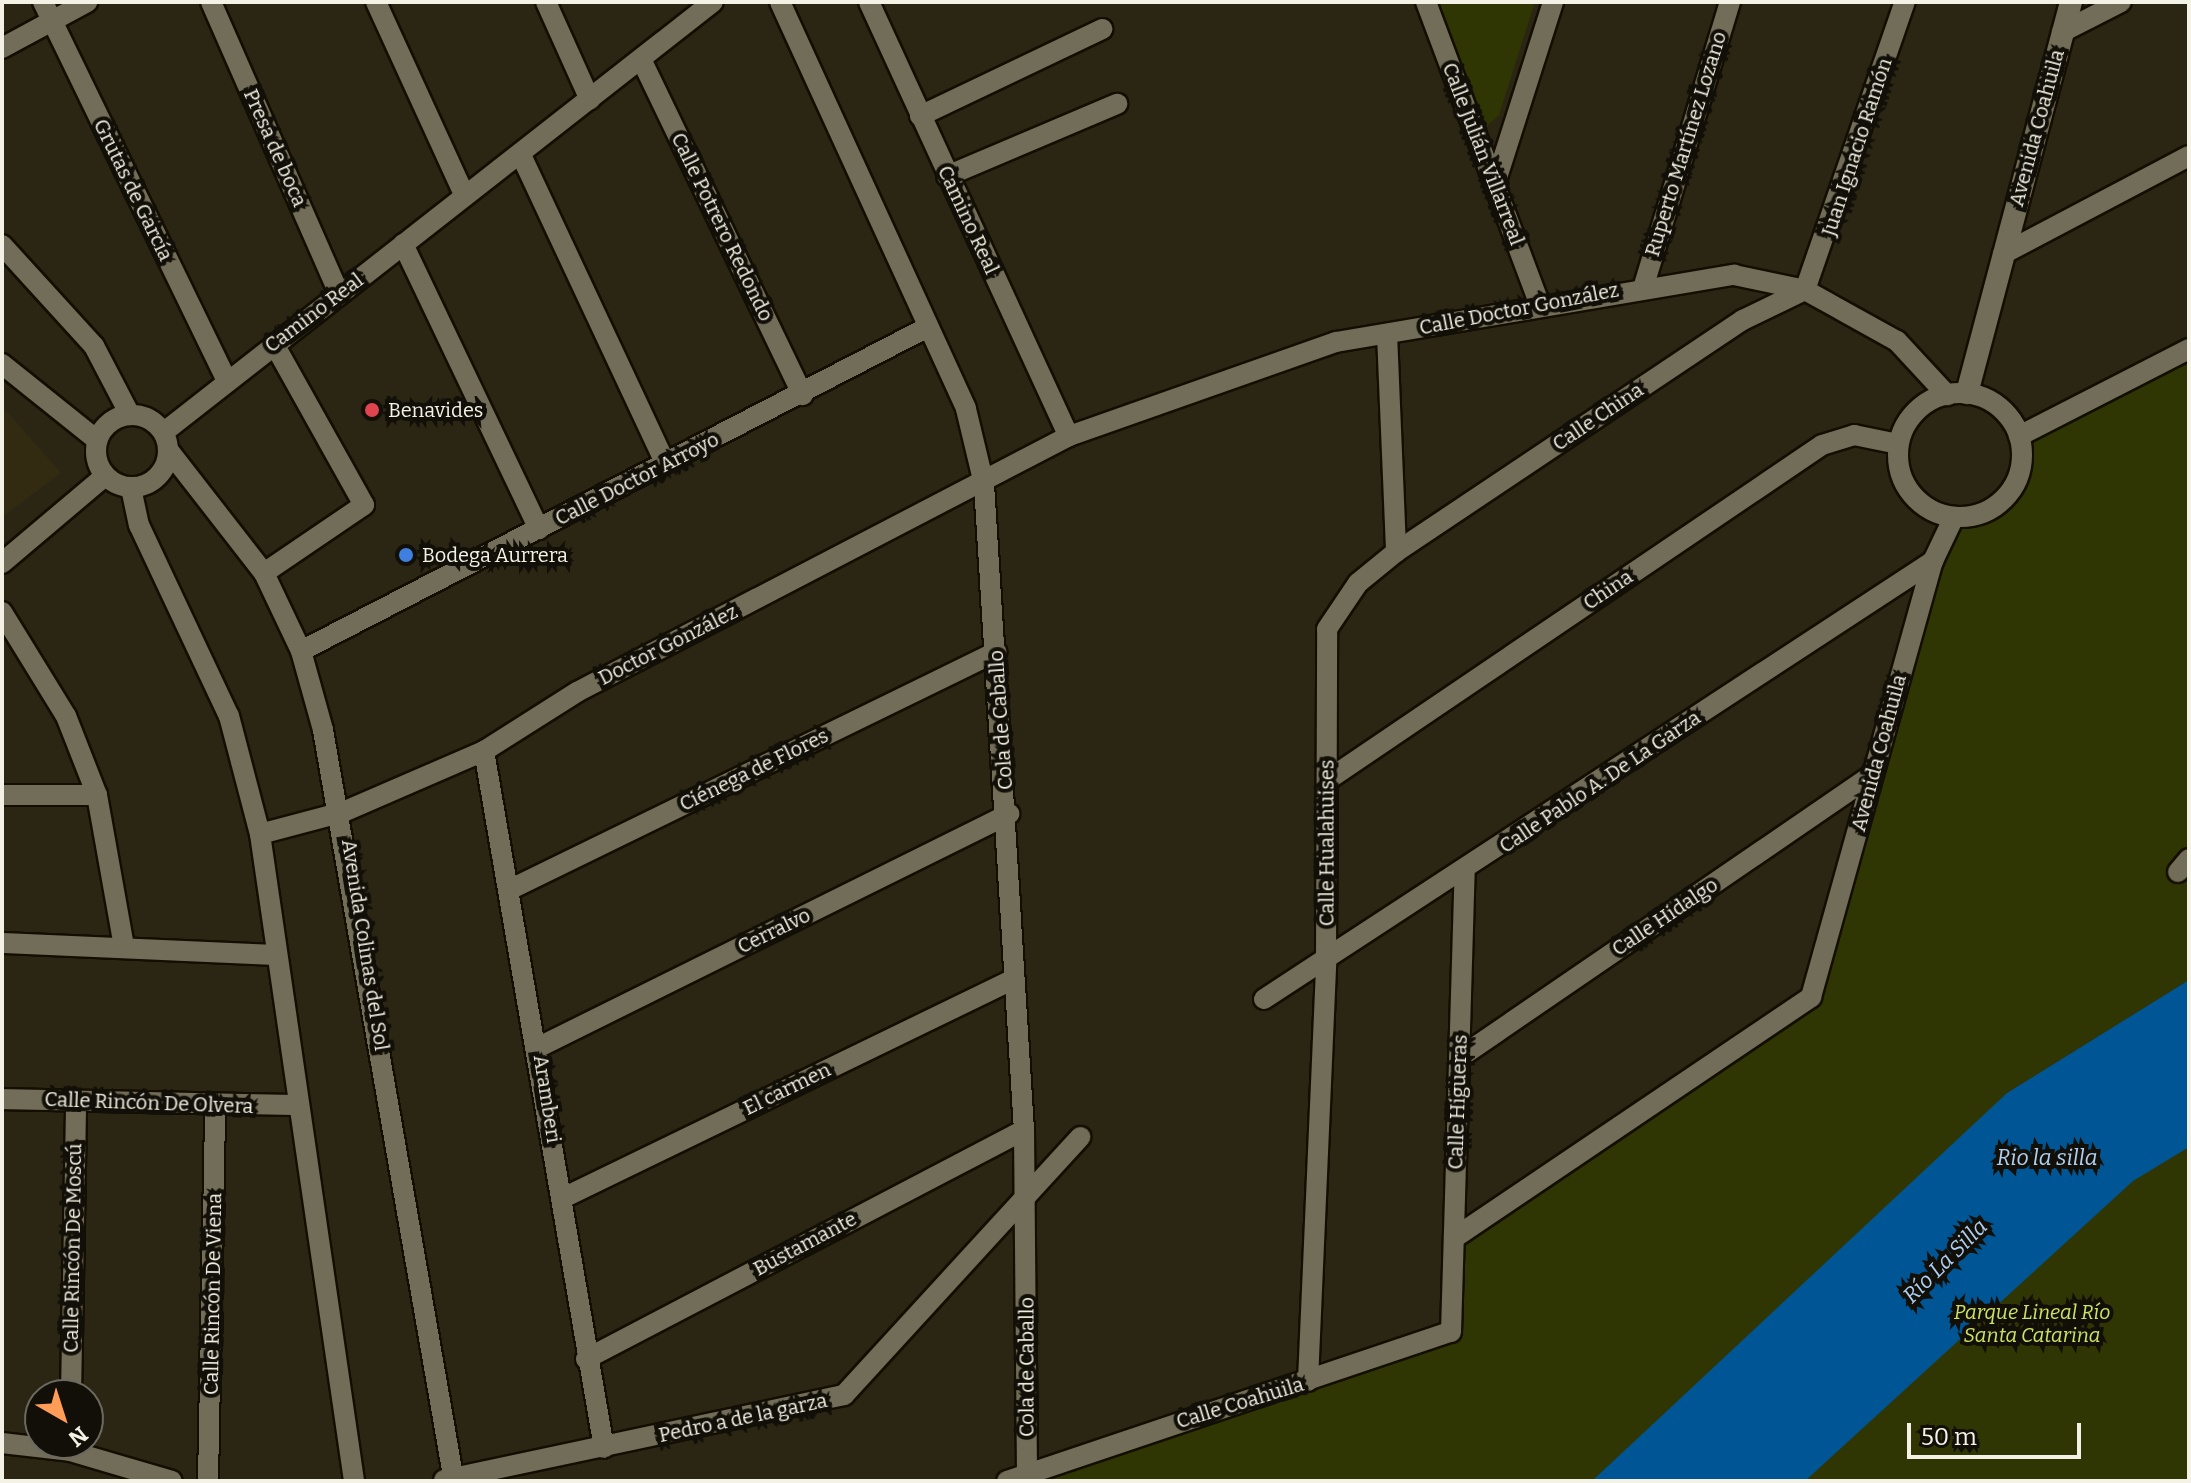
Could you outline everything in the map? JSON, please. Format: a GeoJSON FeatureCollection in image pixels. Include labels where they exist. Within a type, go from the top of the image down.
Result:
{"type":"FeatureCollection","features":[{"type":"Feature","properties":{"kind":"street","name":"Grutas de García"},"geometry":{"type":"LineString","coordinates":[[43,2],[225,377]]}},
{"type":"Feature","properties":{"kind":"street"},"geometry":{"type":"LineString","coordinates":[[2,48],[53,26],[87,2]]}},
{"type":"Feature","properties":{"kind":"street","name":"Presa de boca"},"geometry":{"type":"LineString","coordinates":[[211,2],[339,294]]}},
{"type":"Feature","properties":{"kind":"street"},"geometry":{"type":"LineString","coordinates":[[376,2],[465,196]]}},
{"type":"Feature","properties":{"kind":"street"},"geometry":{"type":"LineString","coordinates":[[546,2],[590,100]]}},
{"type":"Feature","properties":{"kind":"street","name":"Camino Real"},"geometry":{"type":"LineString","coordinates":[[167,441],[225,377],[274,344],[521,155],[713,2]]}},
{"type":"Feature","properties":{"kind":"street","name":"Cola de Caballo"},"geometry":{"type":"LineString","coordinates":[[780,2],[966,409],[984,484],[1009,814],[1012,980],[1027,1196],[1027,1475]]}},
{"type":"Feature","properties":{"kind":"street","name":"Camino Real"},"geometry":{"type":"LineString","coordinates":[[869,2],[1069,436]]}},
{"type":"Feature","properties":{"kind":"street","name":"Calle Julián Villarreal"},"geometry":{"type":"LineString","coordinates":[[1426,2],[1540,306]]}},
{"type":"Feature","properties":{"kind":"street"},"geometry":{"type":"LineString","coordinates":[[1495,184],[1553,2]]}},
{"type":"Feature","properties":{"kind":"street","name":"Ruperto Martínez Lozano"},"geometry":{"type":"LineString","coordinates":[[1644,285],[1730,2]]}},
{"type":"Feature","properties":{"kind":"street","name":"Juan Ignacio Ramón"},"geometry":{"type":"LineString","coordinates":[[1805,290],[1905,2]]}},
{"type":"Feature","properties":{"kind":"street","name":"Avenida Coahuila"},"geometry":{"type":"LineString","coordinates":[[1957,394],[2003,254],[2071,2]]}},
{"type":"Feature","properties":{"kind":"street"},"geometry":{"type":"LineString","coordinates":[[2062,32],[2121,2]]}},
{"type":"Feature","properties":{"kind":"street"},"geometry":{"type":"LineString","coordinates":[[920,116],[1102,29]]}},
{"type":"Feature","properties":{"kind":"street","name":"Calle Potrero Redondo"},"geometry":{"type":"LineString","coordinates":[[641,59],[803,395]]}},
{"type":"Feature","properties":{"kind":"street"},"geometry":{"type":"LineString","coordinates":[[947,176],[1117,104]]}},
{"type":"Feature","properties":{"kind":"street"},"geometry":{"type":"LineString","coordinates":[[521,155],[665,463]]}},
{"type":"Feature","properties":{"kind":"street"},"geometry":{"type":"LineString","coordinates":[[2003,254],[2189,156]]}},
{"type":"Feature","properties":{"kind":"street"},"geometry":{"type":"LineString","coordinates":[[403,244],[539,529]]}},
{"type":"Feature","properties":{"kind":"street"},"geometry":{"type":"LineString","coordinates":[[2,245],[94,346],[130,415]]}},
{"type":"Feature","properties":{"kind":"street","name":"Calle Doctor González"},"geometry":{"type":"LineString","coordinates":[[1069,436],[1336,342],[1644,285],[1734,275],[1805,290],[1897,341],[1957,394]]}},
{"type":"Feature","properties":{"kind":"street","name":"Calle China"},"geometry":{"type":"LineString","coordinates":[[1396,552],[1743,320],[1805,290]]}},
{"type":"Feature","properties":{"kind":"street","name":"Calle Doctor Arroyo"},"geometry":{"type":"LineString","coordinates":[[301,651],[803,395],[928,327]]}},
{"type":"Feature","properties":{"kind":"street"},"geometry":{"type":"LineString","coordinates":[[1387,334],[1396,552]]}},
{"type":"Feature","properties":{"kind":"street"},"geometry":{"type":"LineString","coordinates":[[264,573],[364,505],[274,344]]}},
{"type":"Feature","properties":{"kind":"street"},"geometry":{"type":"LineString","coordinates":[[2019,436],[2189,349]]}},
{"type":"Feature","properties":{"kind":"street"},"geometry":{"type":"LineString","coordinates":[[2,364],[97,440],[105,476]]}},
{"type":"Feature","properties":{"kind":"street"},"geometry":{"type":"LineString","coordinates":[[1957,394],[2003,411],[2019,436],[2020,469],[2004,498],[1976,515],[1954,517],[1922,505],[1907,488],[1898,444],[1920,408],[1957,394]]}},
{"type":"Feature","properties":{"kind":"street"},"geometry":{"type":"LineString","coordinates":[[97,440],[108,424],[130,415],[148,418],[167,441],[153,481],[131,488],[105,476]]}},
{"type":"Feature","properties":{"kind":"street","name":"China"},"geometry":{"type":"LineString","coordinates":[[1329,779],[1822,445],[1854,435],[1898,444]]}},
{"type":"Feature","properties":{"kind":"street","name":"Doctor González"},"geometry":{"type":"LineString","coordinates":[[260,834],[343,812],[484,751],[577,692],[984,484],[1069,436]]}},
{"type":"Feature","properties":{"kind":"street","name":"Avenida Colinas del Sol"},"geometry":{"type":"LineString","coordinates":[[167,441],[264,573],[301,651],[343,812],[449,1480]]}},
{"type":"Feature","properties":{"kind":"street"},"geometry":{"type":"LineString","coordinates":[[2,563],[105,476]]}},
{"type":"Feature","properties":{"kind":"street"},"geometry":{"type":"LineString","coordinates":[[131,488],[139,525],[229,716],[260,834],[296,1105],[354,1481]]}},
{"type":"Feature","properties":{"kind":"street","name":"Avenida Coahuila"},"geometry":{"type":"LineString","coordinates":[[1454,1238],[1814,992],[1871,776],[1933,561],[1954,517]]}},
{"type":"Feature","properties":{"kind":"street","name":"Calle Hualahuises"},"geometry":{"type":"LineString","coordinates":[[1308,1381],[1326,962],[1329,779],[1327,629],[1358,583],[1396,552]]}},
{"type":"Feature","properties":{"kind":"street","name":"Calle Pablo A. De La Garza"},"geometry":{"type":"LineString","coordinates":[[1264,999],[1465,871],[1933,561]]}},
{"type":"Feature","properties":{"kind":"street"},"geometry":{"type":"LineString","coordinates":[[2,612],[66,716],[97,795],[124,946]]}},
{"type":"Feature","properties":{"kind":"street","name":"Ciénega de Flores"},"geometry":{"type":"LineString","coordinates":[[513,888],[996,652]]}},
{"type":"Feature","properties":{"kind":"street","name":"Aramberi"},"geometry":{"type":"LineString","coordinates":[[484,751],[513,888],[586,1359],[604,1448]]}},
{"type":"Feature","properties":{"kind":"street","name":"Calle Hidalgo"},"geometry":{"type":"LineString","coordinates":[[1459,1058],[1871,776]]}},
{"type":"Feature","properties":{"kind":"street"},"geometry":{"type":"LineString","coordinates":[[2,795],[97,795]]}},
{"type":"Feature","properties":{"kind":"street","name":"Cerralvo"},"geometry":{"type":"LineString","coordinates":[[539,1047],[1009,814]]}},
{"type":"Feature","properties":{"kind":"street","name":"Calle Higueras"},"geometry":{"type":"LineString","coordinates":[[1451,1332],[1465,871]]}},
{"type":"Feature","properties":{"kind":"street"},"geometry":{"type":"LineString","coordinates":[[2,943],[277,955]]}},
{"type":"Feature","properties":{"kind":"street","name":"El carmen"},"geometry":{"type":"LineString","coordinates":[[563,1198],[1012,980]]}},
{"type":"Feature","properties":{"kind":"street","name":"Calle Rincón De Olvera"},"geometry":{"type":"LineString","coordinates":[[2,1099],[215,1106],[296,1105]]}},
{"type":"Feature","properties":{"kind":"street","name":"Calle Rincón De Moscú"},"geometry":{"type":"LineString","coordinates":[[71,1379],[76,1100]]}},
{"type":"Feature","properties":{"kind":"street","name":"Calle Rincón De Viena"},"geometry":{"type":"LineString","coordinates":[[208,1481],[215,1106]]}},
{"type":"Feature","properties":{"kind":"street","name":"Bustamante"},"geometry":{"type":"LineString","coordinates":[[586,1359],[1024,1130]]}},
{"type":"Feature","properties":{"kind":"street","name":"Pedro a de la garza"},"geometry":{"type":"LineString","coordinates":[[449,1480],[844,1395],[1080,1137]]}},
{"type":"Feature","properties":{"kind":"street","name":"Calle Coahuila"},"geometry":{"type":"LineString","coordinates":[[1007,1481],[1451,1332]]}},
{"type":"Feature","properties":{"kind":"street"},"geometry":{"type":"LineString","coordinates":[[2,1443],[24,1444]]}},
{"type":"Feature","properties":{"kind":"street"},"geometry":{"type":"LineString","coordinates":[[104,1458],[172,1481]]}},
{"type":"Feature","properties":{"kind":"shaded area"},"geometry":{"type":"Polygon","coordinates":[[[2,406],[61,473],[2,517],[2,406]]]}},
{"type":"Feature","properties":{"kind":"green space"},"geometry":{"type":"Polygon","coordinates":[[[1438,2],[1535,2],[1499,115],[1487,126],[1438,2]]]}},
{"type":"Feature","properties":{"kind":"green space","name":"Parque Lineal Río Santa Catarina"},"geometry":{"type":"Polygon","coordinates":[[[2189,349],[2189,980],[2007,1093],[2189,1127],[2189,1481],[1027,1481],[1446,1337],[1454,1238],[1807,1002],[1954,517],[1976,515],[2011,490],[2020,469],[2019,436],[2189,349]]]}},
{"type":"Feature","properties":{"kind":"water","name":"Rio la silla"},"geometry":{"type":"Polygon","coordinates":[[[2189,980],[2189,1147],[2133,1181],[1805,1481],[1592,1481],[2007,1093],[2189,980]]]}},
{"type":"Feature","properties":{"kind":"place","name":"Benavides"},"geometry":{"type":"Point","coordinates":[372,410]}},
{"type":"Feature","properties":{"kind":"place","name":"Bodega Aurrera"},"geometry":{"type":"Point","coordinates":[406,555]}},
{"type":"Feature","properties":{"kind":"water label","name":"Río La Silla"},"geometry":{"type":"Point","coordinates":[1945,1261]}}]}
